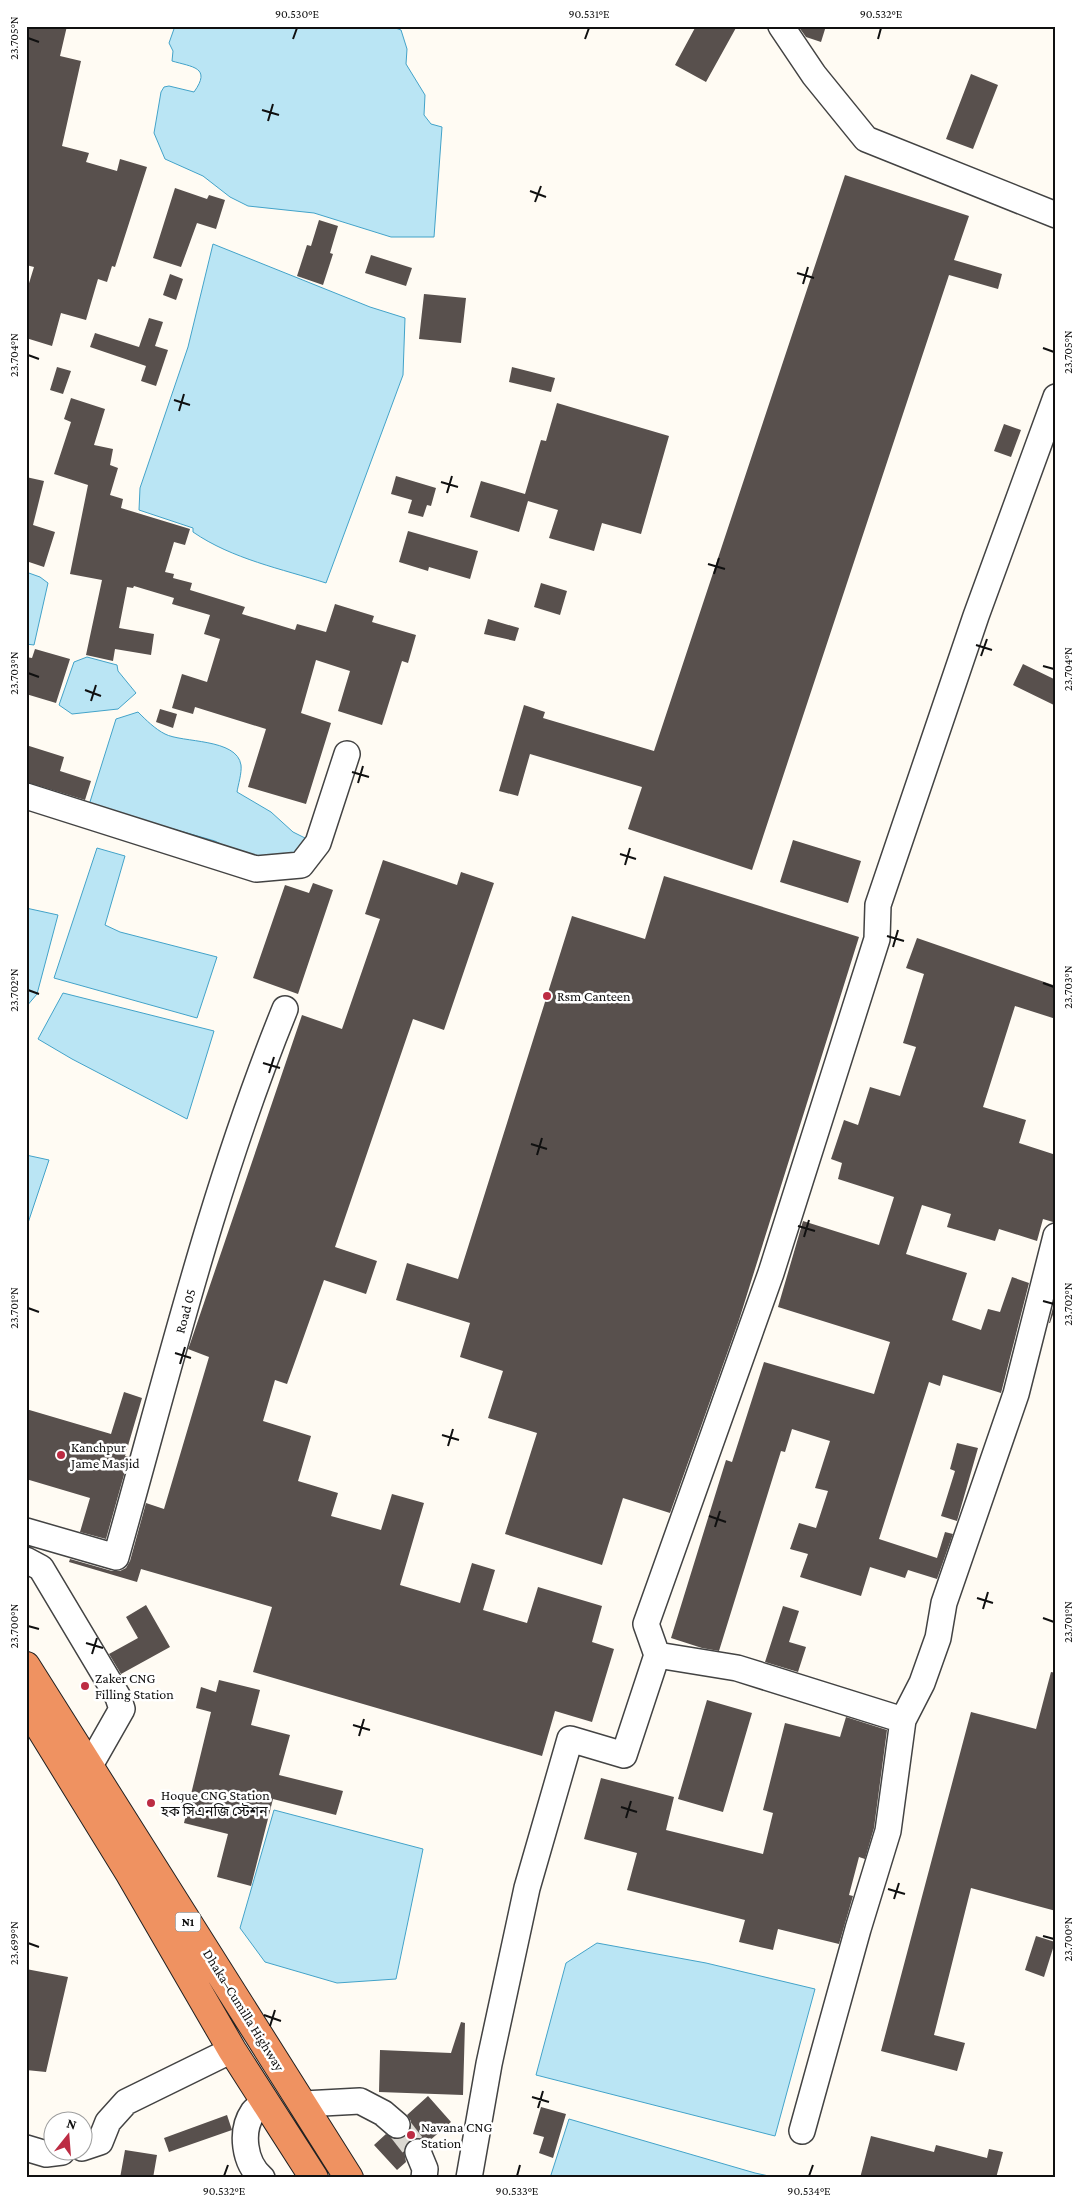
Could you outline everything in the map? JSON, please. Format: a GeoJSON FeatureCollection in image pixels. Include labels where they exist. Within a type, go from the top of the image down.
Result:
{"type":"FeatureCollection","features":[{"type":"Feature","properties":{"kind":"highway","name":"Dhaka–Cumilla Highway"},"geometry":{"type":"LineString","coordinates":[[26,1666],[349,2178]]}},
{"type":"Feature","properties":{"kind":"highway","name":"Dhaka–Cumilla Highway"},"geometry":{"type":"LineString","coordinates":[[26,1705],[130,1874],[232,2050],[314,2178]]}},
{"type":"Feature","properties":{"kind":"street"},"geometry":{"type":"LineString","coordinates":[[781,26],[814,75],[866,139],[1056,215]]}},
{"type":"Feature","properties":{"kind":"street"},"geometry":{"type":"LineString","coordinates":[[469,2178],[489,2064],[527,1888],[570,1739],[624,1755],[657,1655],[646,1624],[771,1273],[877,939],[878,905],[973,625],[1056,397]]}},
{"type":"Feature","properties":{"kind":"street"},"geometry":{"type":"LineString","coordinates":[[26,796],[256,869],[301,865],[318,844],[347,754]]}},
{"type":"Feature","properties":{"kind":"street","name":"Road 05"},"geometry":{"type":"LineString","coordinates":[[26,1531],[116,1557],[206,1235],[262,1064],[285,1009]]}},
{"type":"Feature","properties":{"kind":"street"},"geometry":{"type":"LineString","coordinates":[[802,2131],[858,1928],[888,1831],[903,1720],[922,1684],[929,1666],[938,1638],[944,1603],[1016,1394],[1056,1236]]}},
{"type":"Feature","properties":{"kind":"street"},"geometry":{"type":"LineString","coordinates":[[26,1560],[42,1568],[118,1697],[122,1709],[89,1766]]}},
{"type":"Feature","properties":{"kind":"street"},"geometry":{"type":"LineString","coordinates":[[657,1655],[738,1668],[903,1720]]}},
{"type":"Feature","properties":{"kind":"street"},"geometry":{"type":"LineString","coordinates":[[92,2145],[100,2142],[108,2122],[126,2102],[232,2050]]}},
{"type":"Feature","properties":{"kind":"street"},"geometry":{"type":"LineString","coordinates":[[304,2104],[360,2101],[383,2113],[396,2125]]}},
{"type":"Feature","properties":{"kind":"street"},"geometry":{"type":"LineString","coordinates":[[262,2178],[248,2155],[244,2139],[246,2125],[254,2110],[266,2103]]}},
{"type":"Feature","properties":{"kind":"street"},"geometry":{"type":"LineString","coordinates":[[26,2148],[42,2153]]}},
{"type":"Feature","properties":{"kind":"street"},"geometry":{"type":"LineString","coordinates":[[418,2152],[425,2169],[424,2178]]}},
{"type":"Feature","properties":{"kind":"water"},"geometry":{"type":"Polygon","coordinates":[[[175,26],[390,26],[401,30],[407,49],[406,64],[425,95],[424,115],[431,124],[442,127],[434,237],[391,237],[314,213],[248,206],[230,197],[203,176],[165,159],[154,133],[161,92],[164,87],[169,86],[194,92],[201,77],[197,69],[172,61],[173,51],[169,43],[175,26]]]}},
{"type":"Feature","properties":{"kind":"water"},"geometry":{"type":"Polygon","coordinates":[[[213,244],[370,307],[405,318],[403,375],[326,583],[241,556],[208,541],[193,532],[193,528],[139,510],[140,488],[188,347],[213,244]]]}},
{"type":"Feature","properties":{"kind":"water"},"geometry":{"type":"Polygon","coordinates":[[[26,572],[40,577],[48,583],[34,645],[26,644],[26,572]]]}},
{"type":"Feature","properties":{"kind":"water"},"geometry":{"type":"Polygon","coordinates":[[[87,657],[117,665],[118,671],[136,693],[118,709],[72,714],[59,705],[74,662],[87,657]]]}},
{"type":"Feature","properties":{"kind":"water"},"geometry":{"type":"Polygon","coordinates":[[[138,712],[154,727],[165,734],[208,743],[230,750],[237,756],[241,765],[237,792],[271,812],[293,832],[305,838],[308,844],[305,855],[256,863],[215,841],[89,805],[116,719],[138,712]]]}},
{"type":"Feature","properties":{"kind":"water"},"geometry":{"type":"Polygon","coordinates":[[[97,848],[125,856],[105,925],[120,932],[217,957],[197,1018],[54,978],[97,848]]]}},
{"type":"Feature","properties":{"kind":"water"},"geometry":{"type":"Polygon","coordinates":[[[26,908],[58,915],[37,994],[26,1007],[26,908]]]}},
{"type":"Feature","properties":{"kind":"water"},"geometry":{"type":"Polygon","coordinates":[[[63,993],[214,1031],[187,1119],[72,1059],[38,1039],[63,993]]]}},
{"type":"Feature","properties":{"kind":"water"},"geometry":{"type":"Polygon","coordinates":[[[26,1155],[49,1160],[26,1229],[26,1155]]]}},
{"type":"Feature","properties":{"kind":"water"},"geometry":{"type":"Polygon","coordinates":[[[274,1810],[423,1849],[396,1979],[337,1983],[265,1962],[240,1928],[274,1810]]]}},
{"type":"Feature","properties":{"kind":"water"},"geometry":{"type":"Polygon","coordinates":[[[597,1943],[706,1963],[815,1989],[775,2136],[536,2075],[566,1963],[597,1943]]]}},
{"type":"Feature","properties":{"kind":"water"},"geometry":{"type":"Polygon","coordinates":[[[569,2119],[755,2173],[778,2178],[550,2178],[569,2119]]]}},
{"type":"Feature","properties":{"kind":"building"},"geometry":{"type":"Polygon","coordinates":[[[26,26],[67,26],[60,56],[81,61],[62,146],[89,153],[86,162],[117,171],[120,159],[147,167],[115,267],[112,266],[107,282],[98,279],[86,320],[61,313],[52,346],[26,338],[26,293],[34,267],[26,265],[26,26]]]}},
{"type":"Feature","properties":{"kind":"building"},"geometry":{"type":"Polygon","coordinates":[[[696,26],[737,26],[706,82],[675,65],[696,26]]]}},
{"type":"Feature","properties":{"kind":"building"},"geometry":{"type":"Polygon","coordinates":[[[798,26],[826,26],[821,42],[806,37],[798,26]]]}},
{"type":"Feature","properties":{"kind":"building"},"geometry":{"type":"Polygon","coordinates":[[[971,74],[998,85],[973,149],[946,139],[971,74]]]}},
{"type":"Feature","properties":{"kind":"building"},"geometry":{"type":"Polygon","coordinates":[[[845,175],[969,216],[954,260],[1002,274],[998,289],[949,275],[752,870],[628,829],[642,787],[530,754],[518,796],[499,791],[524,705],[545,712],[543,718],[654,751],[845,175]]]}},
{"type":"Feature","properties":{"kind":"building"},"geometry":{"type":"Polygon","coordinates":[[[175,188],[207,199],[209,195],[225,200],[216,229],[197,223],[181,267],[153,258],[175,188]]]}},
{"type":"Feature","properties":{"kind":"building"},"geometry":{"type":"Polygon","coordinates":[[[319,220],[338,226],[330,253],[333,254],[323,285],[297,276],[307,245],[311,246],[319,220]]]}},
{"type":"Feature","properties":{"kind":"building"},"geometry":{"type":"Polygon","coordinates":[[[371,255],[412,268],[406,286],[365,273],[371,255]]]}},
{"type":"Feature","properties":{"kind":"building"},"geometry":{"type":"Polygon","coordinates":[[[170,274],[183,279],[176,300],[163,295],[170,274]]]}},
{"type":"Feature","properties":{"kind":"building"},"geometry":{"type":"Polygon","coordinates":[[[424,294],[466,298],[461,343],[419,339],[424,294]]]}},
{"type":"Feature","properties":{"kind":"building"},"geometry":{"type":"Polygon","coordinates":[[[149,318],[163,322],[155,346],[168,350],[156,386],[141,381],[146,366],[90,347],[95,333],[139,347],[149,318]]]}},
{"type":"Feature","properties":{"kind":"building"},"geometry":{"type":"Polygon","coordinates":[[[57,367],[71,371],[63,394],[50,390],[57,367]]]}},
{"type":"Feature","properties":{"kind":"building"},"geometry":{"type":"Polygon","coordinates":[[[512,367],[555,378],[551,392],[509,382],[512,367]]]}},
{"type":"Feature","properties":{"kind":"building"},"geometry":{"type":"Polygon","coordinates":[[[71,398],[105,409],[94,445],[113,449],[110,465],[118,468],[110,495],[123,499],[121,508],[190,529],[185,545],[174,542],[165,572],[174,574],[173,578],[192,583],[190,590],[245,607],[242,614],[295,630],[297,624],[326,632],[335,604],[374,616],[372,622],[416,635],[408,663],[402,661],[382,725],[338,711],[350,671],[316,660],[301,713],[331,723],[306,804],[248,787],[266,729],[195,707],[193,714],[172,708],[182,674],[207,682],[220,639],[204,634],[210,615],[172,604],[174,598],[134,586],[133,588],[127,587],[119,628],[154,634],[151,655],[115,649],[113,661],[86,655],[102,580],[70,574],[88,485],[54,474],[71,422],[64,419],[71,398]]]}},
{"type":"Feature","properties":{"kind":"building"},"geometry":{"type":"Polygon","coordinates":[[[557,403],[669,436],[641,534],[602,523],[594,551],[549,538],[558,510],[528,501],[519,532],[470,517],[481,481],[525,494],[541,440],[546,441],[557,403]]]}},
{"type":"Feature","properties":{"kind":"building"},"geometry":{"type":"Polygon","coordinates":[[[1004,424],[1021,430],[1011,457],[994,451],[1004,424]]]}},
{"type":"Feature","properties":{"kind":"building"},"geometry":{"type":"Polygon","coordinates":[[[396,476],[436,488],[431,506],[427,505],[423,517],[408,513],[412,500],[391,494],[396,476]]]}},
{"type":"Feature","properties":{"kind":"building"},"geometry":{"type":"Polygon","coordinates":[[[26,477],[44,481],[33,525],[55,532],[44,567],[26,561],[26,477]]]}},
{"type":"Feature","properties":{"kind":"building"},"geometry":{"type":"Polygon","coordinates":[[[408,531],[478,551],[470,579],[429,567],[428,571],[399,562],[408,531]]]}},
{"type":"Feature","properties":{"kind":"building"},"geometry":{"type":"Polygon","coordinates":[[[541,583],[567,591],[560,615],[534,607],[541,583]]]}},
{"type":"Feature","properties":{"kind":"building"},"geometry":{"type":"Polygon","coordinates":[[[488,619],[519,628],[515,641],[484,634],[488,619]]]}},
{"type":"Feature","properties":{"kind":"building"},"geometry":{"type":"Polygon","coordinates":[[[35,649],[70,659],[56,703],[26,694],[26,657],[32,658],[35,649]]]}},
{"type":"Feature","properties":{"kind":"building"},"geometry":{"type":"Polygon","coordinates":[[[1023,664],[1056,680],[1056,706],[1013,685],[1023,664]]]}},
{"type":"Feature","properties":{"kind":"building"},"geometry":{"type":"Polygon","coordinates":[[[160,709],[177,714],[173,728],[156,722],[160,709]]]}},
{"type":"Feature","properties":{"kind":"building"},"geometry":{"type":"Polygon","coordinates":[[[26,745],[64,757],[60,771],[91,781],[85,800],[26,782],[26,745]]]}},
{"type":"Feature","properties":{"kind":"building"},"geometry":{"type":"Polygon","coordinates":[[[793,840],[861,861],[848,903],[780,882],[793,840]]]}},
{"type":"Feature","properties":{"kind":"building"},"geometry":{"type":"Polygon","coordinates":[[[383,860],[457,885],[461,872],[494,883],[444,1030],[413,1019],[335,1247],[377,1261],[366,1294],[324,1280],[287,1384],[275,1380],[263,1421],[311,1436],[298,1481],[338,1493],[331,1516],[381,1530],[392,1494],[424,1503],[400,1585],[460,1603],[472,1563],[495,1570],[483,1610],[527,1623],[538,1587],[602,1606],[592,1642],[614,1649],[592,1722],[555,1711],[542,1756],[253,1672],[272,1607],[141,1569],[137,1582],[69,1562],[70,1559],[112,1571],[120,1571],[126,1568],[130,1561],[146,1503],[164,1509],[209,1357],[188,1349],[302,1015],[342,1029],[380,919],[365,914],[383,860]]]}},
{"type":"Feature","properties":{"kind":"building"},"geometry":{"type":"Polygon","coordinates":[[[664,876],[859,937],[739,1320],[670,1513],[623,1498],[602,1565],[505,1534],[537,1433],[488,1418],[503,1371],[460,1357],[470,1323],[396,1300],[407,1263],[458,1279],[572,916],[645,939],[664,876]]]}},
{"type":"Feature","properties":{"kind":"building"},"geometry":{"type":"Polygon","coordinates":[[[313,883],[333,890],[298,994],[253,978],[285,885],[309,893],[313,883]]]}},
{"type":"Feature","properties":{"kind":"building"},"geometry":{"type":"Polygon","coordinates":[[[917,938],[1056,986],[1056,1019],[1015,1006],[983,1107],[1026,1120],[1019,1143],[1056,1155],[1056,1212],[1053,1222],[1043,1219],[1037,1241],[999,1229],[995,1241],[947,1227],[951,1214],[922,1205],[906,1254],[967,1273],[952,1320],[981,1330],[988,1309],[1000,1312],[1012,1277],[1029,1283],[1001,1393],[943,1375],[940,1386],[929,1382],[879,1539],[937,1558],[945,1532],[953,1534],[937,1579],[908,1570],[905,1578],[870,1567],[861,1596],[800,1577],[808,1554],[790,1549],[799,1523],[816,1528],[828,1491],[815,1488],[830,1441],[792,1429],[785,1452],[781,1451],[719,1651],[702,1648],[671,1638],[726,1460],[732,1462],[764,1362],[874,1394],[890,1342],[778,1307],[803,1221],[879,1245],[894,1197],[838,1179],[842,1163],[831,1159],[844,1120],[858,1125],[870,1087],[900,1096],[916,1047],[903,1043],[924,974],[906,968],[917,938]]]}},
{"type":"Feature","properties":{"kind":"building"},"geometry":{"type":"Polygon","coordinates":[[[1056,1296],[1056,1306],[1049,1323],[1056,1296]]]}},
{"type":"Feature","properties":{"kind":"building"},"geometry":{"type":"Polygon","coordinates":[[[124,1392],[142,1398],[125,1456],[129,1457],[106,1539],[80,1532],[90,1498],[26,1479],[26,1409],[111,1434],[124,1392]]]}},
{"type":"Feature","properties":{"kind":"building"},"geometry":{"type":"Polygon","coordinates":[[[957,1443],[978,1448],[957,1521],[941,1516],[955,1471],[950,1469],[957,1443]]]}},
{"type":"Feature","properties":{"kind":"building"},"geometry":{"type":"Polygon","coordinates":[[[146,1605],[170,1647],[121,1674],[109,1654],[138,1638],[126,1617],[146,1605]]]}},
{"type":"Feature","properties":{"kind":"building"},"geometry":{"type":"Polygon","coordinates":[[[783,1606],[799,1611],[789,1642],[806,1647],[798,1672],[765,1662],[783,1606]]]}},
{"type":"Feature","properties":{"kind":"building"},"geometry":{"type":"Polygon","coordinates":[[[1051,1672],[1056,1673],[1056,1911],[971,1888],[934,2035],[965,2043],[957,2071],[881,2051],[971,1712],[1036,1729],[1051,1672]]]}},
{"type":"Feature","properties":{"kind":"building"},"geometry":{"type":"Polygon","coordinates":[[[219,1680],[260,1690],[251,1725],[290,1735],[279,1775],[343,1791],[336,1815],[273,1799],[251,1886],[217,1877],[228,1834],[184,1823],[211,1712],[196,1708],[201,1687],[216,1692],[219,1680]]]}},
{"type":"Feature","properties":{"kind":"building"},"geometry":{"type":"Polygon","coordinates":[[[707,1700],[752,1713],[723,1812],[678,1799],[707,1700]]]}},
{"type":"Feature","properties":{"kind":"building"},"geometry":{"type":"Polygon","coordinates":[[[846,1717],[887,1730],[874,1828],[865,1859],[859,1857],[849,1895],[853,1896],[839,1944],[778,1929],[773,1950],[739,1942],[745,1920],[627,1890],[637,1853],[584,1839],[601,1778],[674,1797],[666,1830],[763,1854],[773,1813],[763,1810],[785,1723],[840,1737],[846,1717]]]}},
{"type":"Feature","properties":{"kind":"building"},"geometry":{"type":"Polygon","coordinates":[[[1036,1936],[1055,1942],[1044,1977],[1025,1970],[1036,1936]]]}},
{"type":"Feature","properties":{"kind":"building"},"geometry":{"type":"Polygon","coordinates":[[[26,1969],[68,1977],[46,2072],[26,2070],[26,1969]]]}},
{"type":"Feature","properties":{"kind":"building"},"geometry":{"type":"Polygon","coordinates":[[[461,2022],[465,2023],[463,2095],[379,2092],[380,2050],[451,2053],[461,2022]]]}},
{"type":"Feature","properties":{"kind":"building","name":"Navana CNG Station"},"geometry":{"type":"Polygon","coordinates":[[[428,2096],[451,2122],[428,2142],[419,2138],[412,2139],[407,2143],[404,2151],[406,2162],[397,2170],[374,2145],[386,2134],[395,2139],[401,2139],[408,2135],[411,2121],[407,2115],[428,2096]]]}},
{"type":"Feature","properties":{"kind":"building"},"geometry":{"type":"Polygon","coordinates":[[[541,2107],[566,2114],[553,2158],[539,2153],[544,2137],[533,2134],[541,2107]]]}},
{"type":"Feature","properties":{"kind":"building"},"geometry":{"type":"Polygon","coordinates":[[[227,2115],[232,2130],[169,2152],[164,2138],[227,2115]]]}},
{"type":"Feature","properties":{"kind":"building"},"geometry":{"type":"Polygon","coordinates":[[[871,2136],[934,2152],[936,2145],[987,2158],[989,2149],[1003,2152],[996,2178],[860,2178],[871,2136]]]}},
{"type":"Feature","properties":{"kind":"building"},"geometry":{"type":"Polygon","coordinates":[[[125,2150],[157,2155],[153,2178],[120,2178],[125,2150]]]}},
{"type":"Feature","properties":{"kind":"tunnel"},"geometry":{"type":"LineString","coordinates":[[397,2125],[418,2152]]}},
{"type":"Feature","properties":{"kind":"place","name":"Rsm Canteen"},"geometry":{"type":"Point","coordinates":[547,996]}},
{"type":"Feature","properties":{"kind":"place","name":"Kanchpur Jame Masjid"},"geometry":{"type":"Point","coordinates":[61,1455]}},
{"type":"Feature","properties":{"kind":"place","name":"Zaker CNG Filling Station"},"geometry":{"type":"Point","coordinates":[85,1686]}},
{"type":"Feature","properties":{"kind":"place","name":"Hoque CNG Station হক সিএনজি স্টেশন"},"geometry":{"type":"Point","coordinates":[151,1803]}},
{"type":"Feature","properties":{"kind":"place","name":"Navana CNG Station"},"geometry":{"type":"Point","coordinates":[411,2135]}}]}
